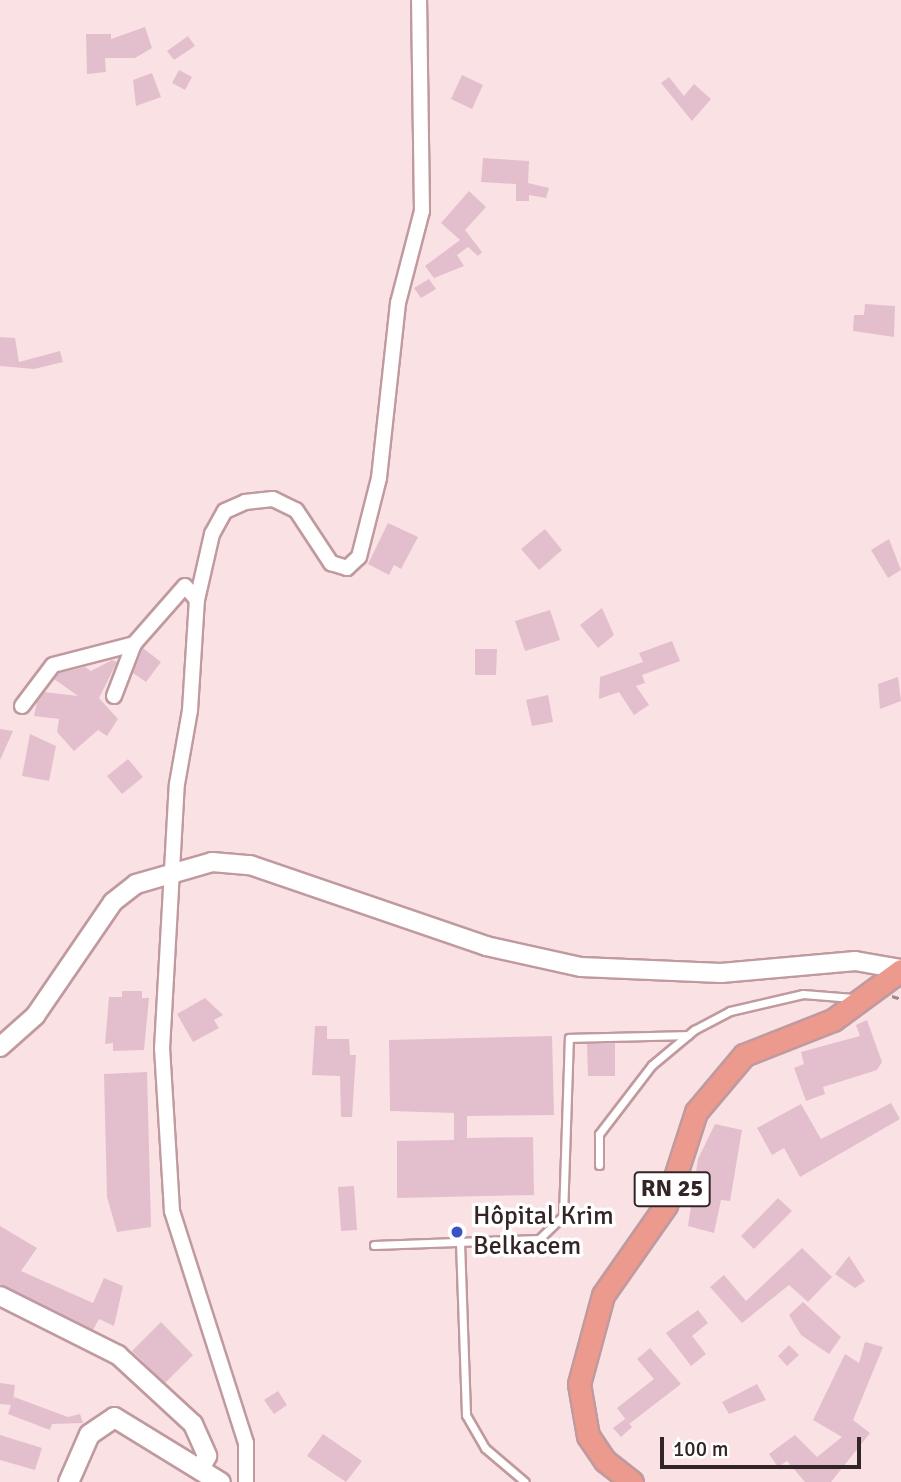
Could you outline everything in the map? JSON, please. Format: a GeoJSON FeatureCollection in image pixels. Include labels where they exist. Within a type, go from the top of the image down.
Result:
{"type":"FeatureCollection","features":[{"type":"Feature","properties":{"kind":"main road","name":"RN 25"},"geometry":{"type":"LineString","coordinates":[[632,1482],[605,1461],[580,1409],[579,1384],[603,1295],[666,1206],[682,1138],[718,1082],[744,1055],[834,1020],[901,969]]}},
{"type":"Feature","properties":{"kind":"main road"},"geometry":{"type":"LineString","coordinates":[[68,1482],[89,1434],[114,1417],[220,1482]]}},
{"type":"Feature","properties":{"kind":"street"},"geometry":{"type":"LineString","coordinates":[[246,1482],[246,1443],[172,1211],[162,1049],[172,871],[197,600],[212,534],[225,511],[245,502],[273,499],[296,510],[331,563],[347,568],[359,557],[379,478],[398,303],[422,211],[419,0]]}},
{"type":"Feature","properties":{"kind":"street"},"geometry":{"type":"LineString","coordinates":[[114,696],[134,644],[185,586],[197,600]]}},
{"type":"Feature","properties":{"kind":"street"},"geometry":{"type":"LineString","coordinates":[[22,706],[53,665],[134,644]]}},
{"type":"Feature","properties":{"kind":"street"},"geometry":{"type":"LineString","coordinates":[[0,1047],[34,1016],[113,902],[136,884],[172,871],[212,862],[250,865],[486,946],[581,967],[720,973],[855,961],[901,969]]}},
{"type":"Feature","properties":{"kind":"street"},"geometry":{"type":"LineString","coordinates":[[0,1296],[118,1355],[193,1424],[207,1456],[200,1470]]}},
{"type":"Feature","properties":{"kind":"lane"},"geometry":{"type":"LineString","coordinates":[[599,1165],[599,1134],[652,1065],[688,1035],[730,1011],[803,994],[860,998]]}},
{"type":"Feature","properties":{"kind":"lane"},"geometry":{"type":"LineString","coordinates":[[374,1245],[539,1240],[563,1216],[569,1038],[688,1035]]}},
{"type":"Feature","properties":{"kind":"lane"},"geometry":{"type":"LineString","coordinates":[[460,1242],[466,1415],[485,1448],[525,1482]]}},
{"type":"Feature","properties":{"kind":"building"},"geometry":{"type":"Polygon","coordinates":[[[145,27],[152,48],[135,58],[105,58],[106,72],[87,74],[86,34],[111,34],[111,39],[145,27]]]}},
{"type":"Feature","properties":{"kind":"building"},"geometry":{"type":"Polygon","coordinates":[[[188,36],[195,46],[174,60],[167,51],[188,36]]]}},
{"type":"Feature","properties":{"kind":"building"},"geometry":{"type":"Polygon","coordinates":[[[179,70],[192,77],[185,90],[172,83],[179,70]]]}},
{"type":"Feature","properties":{"kind":"building"},"geometry":{"type":"Polygon","coordinates":[[[152,73],[161,97],[136,106],[133,80],[152,73]]]}},
{"type":"Feature","properties":{"kind":"building"},"geometry":{"type":"Polygon","coordinates":[[[462,75],[483,85],[472,109],[451,99],[462,75]]]}},
{"type":"Feature","properties":{"kind":"building"},"geometry":{"type":"Polygon","coordinates":[[[669,77],[684,96],[694,84],[711,99],[692,121],[661,83],[669,77]]]}},
{"type":"Feature","properties":{"kind":"building"},"geometry":{"type":"Polygon","coordinates":[[[483,158],[529,161],[528,183],[549,188],[546,198],[529,195],[529,201],[516,201],[516,184],[481,182],[483,158]]]}},
{"type":"Feature","properties":{"kind":"building"},"geometry":{"type":"Polygon","coordinates":[[[469,191],[486,207],[465,230],[482,252],[478,256],[468,247],[457,255],[464,266],[434,278],[425,266],[460,240],[441,223],[469,191]]]}},
{"type":"Feature","properties":{"kind":"building"},"geometry":{"type":"Polygon","coordinates":[[[429,279],[436,289],[421,298],[414,288],[429,279]]]}},
{"type":"Feature","properties":{"kind":"building"},"geometry":{"type":"Polygon","coordinates":[[[865,304],[895,306],[894,337],[853,331],[854,315],[864,315],[865,304]]]}},
{"type":"Feature","properties":{"kind":"building"},"geometry":{"type":"Polygon","coordinates":[[[0,337],[15,338],[19,362],[60,351],[63,362],[34,369],[0,366],[0,337]]]}},
{"type":"Feature","properties":{"kind":"building"},"geometry":{"type":"Polygon","coordinates":[[[388,523],[418,537],[401,569],[394,565],[389,575],[368,564],[388,523]]]}},
{"type":"Feature","properties":{"kind":"building"},"geometry":{"type":"Polygon","coordinates":[[[545,529],[562,550],[539,570],[521,549],[545,529]]]}},
{"type":"Feature","properties":{"kind":"building"},"geometry":{"type":"Polygon","coordinates":[[[889,539],[901,570],[888,578],[871,550],[889,539]]]}},
{"type":"Feature","properties":{"kind":"building"},"geometry":{"type":"Polygon","coordinates":[[[602,608],[614,635],[598,648],[580,625],[602,608]]]}},
{"type":"Feature","properties":{"kind":"building"},"geometry":{"type":"Polygon","coordinates":[[[550,610],[560,640],[525,651],[515,621],[550,610]]]}},
{"type":"Feature","properties":{"kind":"building"},"geometry":{"type":"Polygon","coordinates":[[[672,641],[680,661],[642,675],[645,683],[636,686],[649,705],[634,715],[619,692],[599,699],[600,677],[643,662],[639,653],[672,641]]]}},
{"type":"Feature","properties":{"kind":"building"},"geometry":{"type":"Polygon","coordinates":[[[143,648],[161,662],[146,682],[133,673],[143,648]]]}},
{"type":"Feature","properties":{"kind":"building"},"geometry":{"type":"Polygon","coordinates":[[[475,649],[497,649],[496,675],[475,675],[475,649]]]}},
{"type":"Feature","properties":{"kind":"building"},"geometry":{"type":"Polygon","coordinates":[[[112,660],[117,662],[99,698],[118,719],[107,736],[98,730],[74,751],[57,732],[59,719],[34,716],[37,702],[44,692],[78,696],[54,679],[59,673],[85,667],[91,671],[112,660]]]}},
{"type":"Feature","properties":{"kind":"building"},"geometry":{"type":"Polygon","coordinates":[[[898,677],[901,701],[880,709],[878,684],[898,677]]]}},
{"type":"Feature","properties":{"kind":"building"},"geometry":{"type":"Polygon","coordinates":[[[548,695],[553,722],[532,726],[526,700],[548,695]]]}},
{"type":"Feature","properties":{"kind":"building"},"geometry":{"type":"Polygon","coordinates":[[[0,729],[13,731],[0,760],[0,729]]]}},
{"type":"Feature","properties":{"kind":"building"},"geometry":{"type":"Polygon","coordinates":[[[30,734],[56,746],[49,781],[22,776],[30,734]]]}},
{"type":"Feature","properties":{"kind":"building"},"geometry":{"type":"Polygon","coordinates":[[[128,759],[143,777],[122,794],[107,776],[128,759]]]}},
{"type":"Feature","properties":{"kind":"building"},"geometry":{"type":"Polygon","coordinates":[[[122,991],[142,991],[142,998],[149,998],[144,1050],[113,1051],[113,1043],[105,1044],[109,997],[122,997],[122,991]]]}},
{"type":"Feature","properties":{"kind":"building"},"geometry":{"type":"Polygon","coordinates":[[[205,998],[223,1015],[214,1020],[219,1028],[193,1042],[177,1014],[205,998]]]}},
{"type":"Feature","properties":{"kind":"building"},"geometry":{"type":"Polygon","coordinates":[[[867,1020],[882,1062],[877,1070],[823,1087],[825,1094],[806,1101],[794,1068],[804,1064],[801,1052],[860,1036],[856,1025],[867,1020]]]}},
{"type":"Feature","properties":{"kind":"building"},"geometry":{"type":"Polygon","coordinates":[[[315,1026],[327,1026],[327,1039],[349,1039],[350,1055],[356,1055],[352,1117],[341,1117],[340,1076],[312,1075],[315,1026]]]}},
{"type":"Feature","properties":{"kind":"building"},"geometry":{"type":"Polygon","coordinates":[[[552,1036],[554,1115],[467,1116],[467,1138],[533,1137],[534,1195],[397,1198],[397,1141],[454,1140],[454,1113],[390,1111],[389,1040],[552,1036]]]}},
{"type":"Feature","properties":{"kind":"building"},"geometry":{"type":"Polygon","coordinates":[[[615,1043],[615,1076],[588,1076],[587,1044],[615,1043]]]}},
{"type":"Feature","properties":{"kind":"building"},"geometry":{"type":"Polygon","coordinates":[[[147,1072],[151,1227],[117,1232],[107,1197],[104,1074],[147,1072]]]}},
{"type":"Feature","properties":{"kind":"building"},"geometry":{"type":"Polygon","coordinates":[[[891,1103],[900,1119],[800,1177],[784,1148],[772,1155],[757,1128],[801,1104],[821,1139],[891,1103]]]}},
{"type":"Feature","properties":{"kind":"building"},"geometry":{"type":"Polygon","coordinates":[[[715,1124],[742,1130],[730,1201],[721,1200],[714,1233],[688,1226],[698,1159],[715,1124]]]}},
{"type":"Feature","properties":{"kind":"building"},"geometry":{"type":"Polygon","coordinates":[[[354,1186],[357,1230],[341,1231],[338,1187],[354,1186]]]}},
{"type":"Feature","properties":{"kind":"building"},"geometry":{"type":"Polygon","coordinates":[[[778,1198],[792,1211],[754,1249],[741,1236],[778,1198]]]}},
{"type":"Feature","properties":{"kind":"building"},"geometry":{"type":"Polygon","coordinates":[[[0,1226],[37,1248],[21,1271],[93,1303],[104,1278],[123,1286],[114,1326],[99,1319],[93,1330],[0,1284],[0,1226]]]}},
{"type":"Feature","properties":{"kind":"building"},"geometry":{"type":"Polygon","coordinates":[[[802,1248],[832,1277],[808,1302],[789,1285],[742,1323],[710,1287],[724,1275],[746,1301],[802,1248]]]}},
{"type":"Feature","properties":{"kind":"building"},"geometry":{"type":"Polygon","coordinates":[[[849,1256],[865,1281],[855,1288],[835,1274],[849,1256]]]}},
{"type":"Feature","properties":{"kind":"building"},"geometry":{"type":"Polygon","coordinates":[[[803,1302],[841,1337],[829,1354],[801,1335],[789,1315],[803,1302]]]}},
{"type":"Feature","properties":{"kind":"building"},"geometry":{"type":"Polygon","coordinates":[[[698,1310],[708,1323],[692,1336],[706,1354],[691,1366],[666,1333],[698,1310]]]}},
{"type":"Feature","properties":{"kind":"building"},"geometry":{"type":"Polygon","coordinates":[[[161,1322],[193,1355],[165,1383],[132,1351],[161,1322]]]}},
{"type":"Feature","properties":{"kind":"building"},"geometry":{"type":"Polygon","coordinates":[[[865,1342],[883,1347],[853,1420],[870,1433],[831,1482],[805,1482],[787,1461],[778,1467],[769,1454],[795,1435],[817,1457],[842,1437],[813,1420],[845,1354],[859,1363],[865,1342]]]}},
{"type":"Feature","properties":{"kind":"building"},"geometry":{"type":"Polygon","coordinates":[[[789,1345],[799,1355],[787,1366],[778,1356],[789,1345]]]}},
{"type":"Feature","properties":{"kind":"building"},"geometry":{"type":"Polygon","coordinates":[[[650,1348],[681,1384],[629,1424],[617,1408],[654,1379],[637,1359],[650,1348]]]}},
{"type":"Feature","properties":{"kind":"building"},"geometry":{"type":"Polygon","coordinates":[[[0,1383],[15,1385],[13,1402],[14,1397],[68,1417],[80,1414],[83,1423],[52,1424],[50,1430],[8,1414],[11,1405],[0,1404],[0,1383]]]}},
{"type":"Feature","properties":{"kind":"building"},"geometry":{"type":"Polygon","coordinates":[[[757,1384],[766,1400],[729,1414],[722,1402],[757,1384]]]}},
{"type":"Feature","properties":{"kind":"building"},"geometry":{"type":"Polygon","coordinates":[[[278,1391],[287,1405],[274,1414],[264,1400],[278,1391]]]}},
{"type":"Feature","properties":{"kind":"building"},"geometry":{"type":"Polygon","coordinates":[[[625,1419],[632,1427],[621,1437],[613,1428],[625,1419]]]}},
{"type":"Feature","properties":{"kind":"building"},"geometry":{"type":"Polygon","coordinates":[[[323,1434],[362,1461],[346,1482],[307,1456],[323,1434]]]}},
{"type":"Feature","properties":{"kind":"building"},"geometry":{"type":"Polygon","coordinates":[[[0,1435],[42,1448],[35,1470],[0,1460],[0,1435]]]}},
{"type":"Feature","properties":{"kind":"place","name":"Hôpital Krim Belkacem"},"geometry":{"type":"Point","coordinates":[457,1232]}}]}
